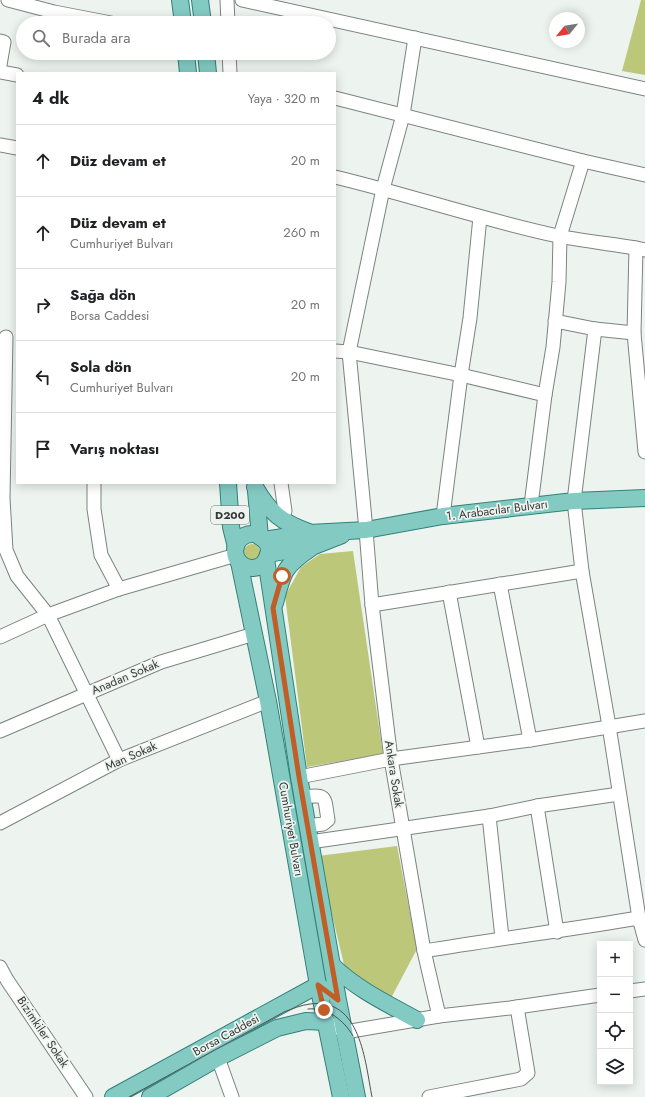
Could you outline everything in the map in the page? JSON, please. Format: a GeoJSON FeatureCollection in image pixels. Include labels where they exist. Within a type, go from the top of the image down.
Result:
{"type":"FeatureCollection","features":[{"type":"Feature","properties":{"kind":"main road"},"geometry":{"type":"LineString","coordinates":[[180,0],[182,16]]}},
{"type":"Feature","properties":{"kind":"main road"},"geometry":{"type":"LineString","coordinates":[[200,0],[202,16]]}},
{"type":"Feature","properties":{"kind":"main road"},"geometry":{"type":"LineString","coordinates":[[187,60],[188,72]]}},
{"type":"Feature","properties":{"kind":"main road"},"geometry":{"type":"LineString","coordinates":[[207,60],[208,72]]}},
{"type":"Feature","properties":{"kind":"main road","name":"Cumhuriyet Bulvarı"},"geometry":{"type":"LineString","coordinates":[[228,484],[231,527],[268,701],[318,985],[341,1097]]}},
{"type":"Feature","properties":{"kind":"main road"},"geometry":{"type":"LineString","coordinates":[[255,485],[262,500],[270,510],[279,518],[312,539],[288,566],[282,578],[273,608]]}},
{"type":"Feature","properties":{"kind":"main road","name":"Cumhuriyet Bulvarı"},"geometry":{"type":"LineString","coordinates":[[255,485],[302,797],[357,1097]]}},
{"type":"Feature","properties":{"kind":"main road","name":"1. Arabacılar Bulvarı"},"geometry":{"type":"LineString","coordinates":[[264,548],[443,516],[574,501],[645,498]]}},
{"type":"Feature","properties":{"kind":"main road"},"geometry":{"type":"LineString","coordinates":[[250,534],[264,548],[260,565],[255,568],[249,568],[237,555],[241,538],[250,534]]}},
{"type":"Feature","properties":{"kind":"main road"},"geometry":{"type":"LineString","coordinates":[[332,965],[368,993],[417,1020]]}},
{"type":"Feature","properties":{"kind":"main road"},"geometry":{"type":"LineString","coordinates":[[318,985],[338,1000]]}},
{"type":"Feature","properties":{"kind":"main road","name":"Borsa Caddesi"},"geometry":{"type":"LineString","coordinates":[[113,1097],[318,985]]}},
{"type":"Feature","properties":{"kind":"main road","name":"Borsa Caddesi"},"geometry":{"type":"LineString","coordinates":[[150,1097],[218,1058],[276,1028],[306,1021],[326,1022]]}},
{"type":"Feature","properties":{"kind":"street"},"geometry":{"type":"LineString","coordinates":[[8,0],[75,16]]}},
{"type":"Feature","properties":{"kind":"street"},"geometry":{"type":"LineString","coordinates":[[227,0],[228,16]]}},
{"type":"Feature","properties":{"kind":"street"},"geometry":{"type":"LineString","coordinates":[[242,0],[315,16]]}},
{"type":"Feature","properties":{"kind":"street"},"geometry":{"type":"LineString","coordinates":[[336,21],[645,89]]}},
{"type":"Feature","properties":{"kind":"street","name":"Ankara Sokak"},"geometry":{"type":"LineString","coordinates":[[415,38],[403,115],[383,189],[349,352],[359,531],[372,605],[391,759],[424,951],[439,1016]]}},
{"type":"Feature","properties":{"kind":"street"},"geometry":{"type":"LineString","coordinates":[[0,41],[4,42],[0,66]]}},
{"type":"Feature","properties":{"kind":"street"},"geometry":{"type":"LineString","coordinates":[[229,60],[230,72]]}},
{"type":"Feature","properties":{"kind":"street"},"geometry":{"type":"LineString","coordinates":[[0,72],[16,75]]}},
{"type":"Feature","properties":{"kind":"street"},"geometry":{"type":"LineString","coordinates":[[336,98],[583,161],[645,175]]}},
{"type":"Feature","properties":{"kind":"street"},"geometry":{"type":"LineString","coordinates":[[0,145],[16,148]]}},
{"type":"Feature","properties":{"kind":"street"},"geometry":{"type":"LineString","coordinates":[[532,505],[544,395],[553,347],[558,294],[560,236],[583,161]]}},
{"type":"Feature","properties":{"kind":"street"},"geometry":{"type":"LineString","coordinates":[[336,177],[480,217],[560,236],[641,249],[634,333],[644,416],[645,452]]}},
{"type":"Feature","properties":{"kind":"street"},"geometry":{"type":"LineString","coordinates":[[443,516],[461,375],[470,318],[480,217]]}},
{"type":"Feature","properties":{"kind":"street"},"geometry":{"type":"LineString","coordinates":[[555,321],[595,329],[634,333]]}},
{"type":"Feature","properties":{"kind":"street"},"geometry":{"type":"LineString","coordinates":[[595,329],[574,501],[582,571],[609,726],[639,918],[645,940]]}},
{"type":"Feature","properties":{"kind":"street"},"geometry":{"type":"LineString","coordinates":[[8,337],[2,479],[3,549],[17,576],[48,615],[119,760]]}},
{"type":"Feature","properties":{"kind":"street"},"geometry":{"type":"LineString","coordinates":[[336,351],[349,352],[461,375],[544,395]]}},
{"type":"Feature","properties":{"kind":"street"},"geometry":{"type":"LineString","coordinates":[[94,484],[94,509],[102,555],[119,590]]}},
{"type":"Feature","properties":{"kind":"street"},"geometry":{"type":"LineString","coordinates":[[281,484],[285,510]]}},
{"type":"Feature","properties":{"kind":"street"},"geometry":{"type":"LineString","coordinates":[[0,637],[48,615],[119,590],[237,555]]}},
{"type":"Feature","properties":{"kind":"street"},"geometry":{"type":"LineString","coordinates":[[372,605],[582,571]]}},
{"type":"Feature","properties":{"kind":"street"},"geometry":{"type":"LineString","coordinates":[[500,584],[530,740]]}},
{"type":"Feature","properties":{"kind":"street"},"geometry":{"type":"LineString","coordinates":[[449,592],[478,747]]}},
{"type":"Feature","properties":{"kind":"street","name":"Anadan Sokak"},"geometry":{"type":"LineString","coordinates":[[0,731],[86,693],[162,662],[254,634]]}},
{"type":"Feature","properties":{"kind":"street","name":"Man Sokak"},"geometry":{"type":"LineString","coordinates":[[0,823],[119,760],[268,701]]}},
{"type":"Feature","properties":{"kind":"street"},"geometry":{"type":"LineString","coordinates":[[299,777],[391,759],[530,740],[645,721]]}},
{"type":"Feature","properties":{"kind":"street"},"geometry":{"type":"LineString","coordinates":[[310,842],[489,816],[537,806],[619,794]]}},
{"type":"Feature","properties":{"kind":"street"},"geometry":{"type":"LineString","coordinates":[[302,797],[319,795],[325,800],[328,820],[323,824],[307,826]]}},
{"type":"Feature","properties":{"kind":"street"},"geometry":{"type":"LineString","coordinates":[[537,806],[557,932]]}},
{"type":"Feature","properties":{"kind":"street"},"geometry":{"type":"LineString","coordinates":[[489,816],[502,938]]}},
{"type":"Feature","properties":{"kind":"street"},"geometry":{"type":"LineString","coordinates":[[424,951],[502,938],[557,932],[639,918]]}},
{"type":"Feature","properties":{"kind":"street","name":"Bizimkiler Sokak"},"geometry":{"type":"LineString","coordinates":[[0,966],[7,980],[86,1097]]}},
{"type":"Feature","properties":{"kind":"street"},"geometry":{"type":"LineString","coordinates":[[633,991],[645,989]]}},
{"type":"Feature","properties":{"kind":"street"},"geometry":{"type":"LineString","coordinates":[[326,1022],[345,1032],[439,1016],[597,995]]}},
{"type":"Feature","properties":{"kind":"street"},"geometry":{"type":"LineString","coordinates":[[429,1097],[520,1079],[528,1073],[517,1007]]}},
{"type":"Feature","properties":{"kind":"street"},"geometry":{"type":"LineString","coordinates":[[218,1058],[232,1097]]}},
{"type":"Feature","properties":{"kind":"green space"},"geometry":{"type":"Polygon","coordinates":[[[641,0],[645,0],[645,75],[622,71],[641,0]]]}},
{"type":"Feature","properties":{"kind":"green space"},"geometry":{"type":"Polygon","coordinates":[[[252,544],[258,546],[260,552],[258,558],[252,560],[246,558],[244,552],[246,546],[252,544]]]}},
{"type":"Feature","properties":{"kind":"green space"},"geometry":{"type":"Polygon","coordinates":[[[353,551],[383,754],[307,767],[285,596],[301,567],[320,554],[353,551]]]}},
{"type":"Feature","properties":{"kind":"green space"},"geometry":{"type":"Polygon","coordinates":[[[397,846],[417,949],[390,1000],[347,977],[318,856],[397,846]]]}},
{"type":"Feature","properties":{"kind":"tram line"},"geometry":{"type":"LineString","coordinates":[[129,1097],[284,1012],[310,1004],[327,1005],[340,1011],[350,1021],[358,1035],[363,1050],[372,1097]]}},
{"type":"Feature","properties":{"kind":"tram line"},"geometry":{"type":"LineString","coordinates":[[308,1009],[328,1012],[340,1020],[353,1036]]}},
{"type":"Feature","properties":{"kind":"route"},"geometry":{"type":"LineString","coordinates":[[282,576],[273,608],[299,777],[338,1000],[318,985],[324,1010]]}}]}
